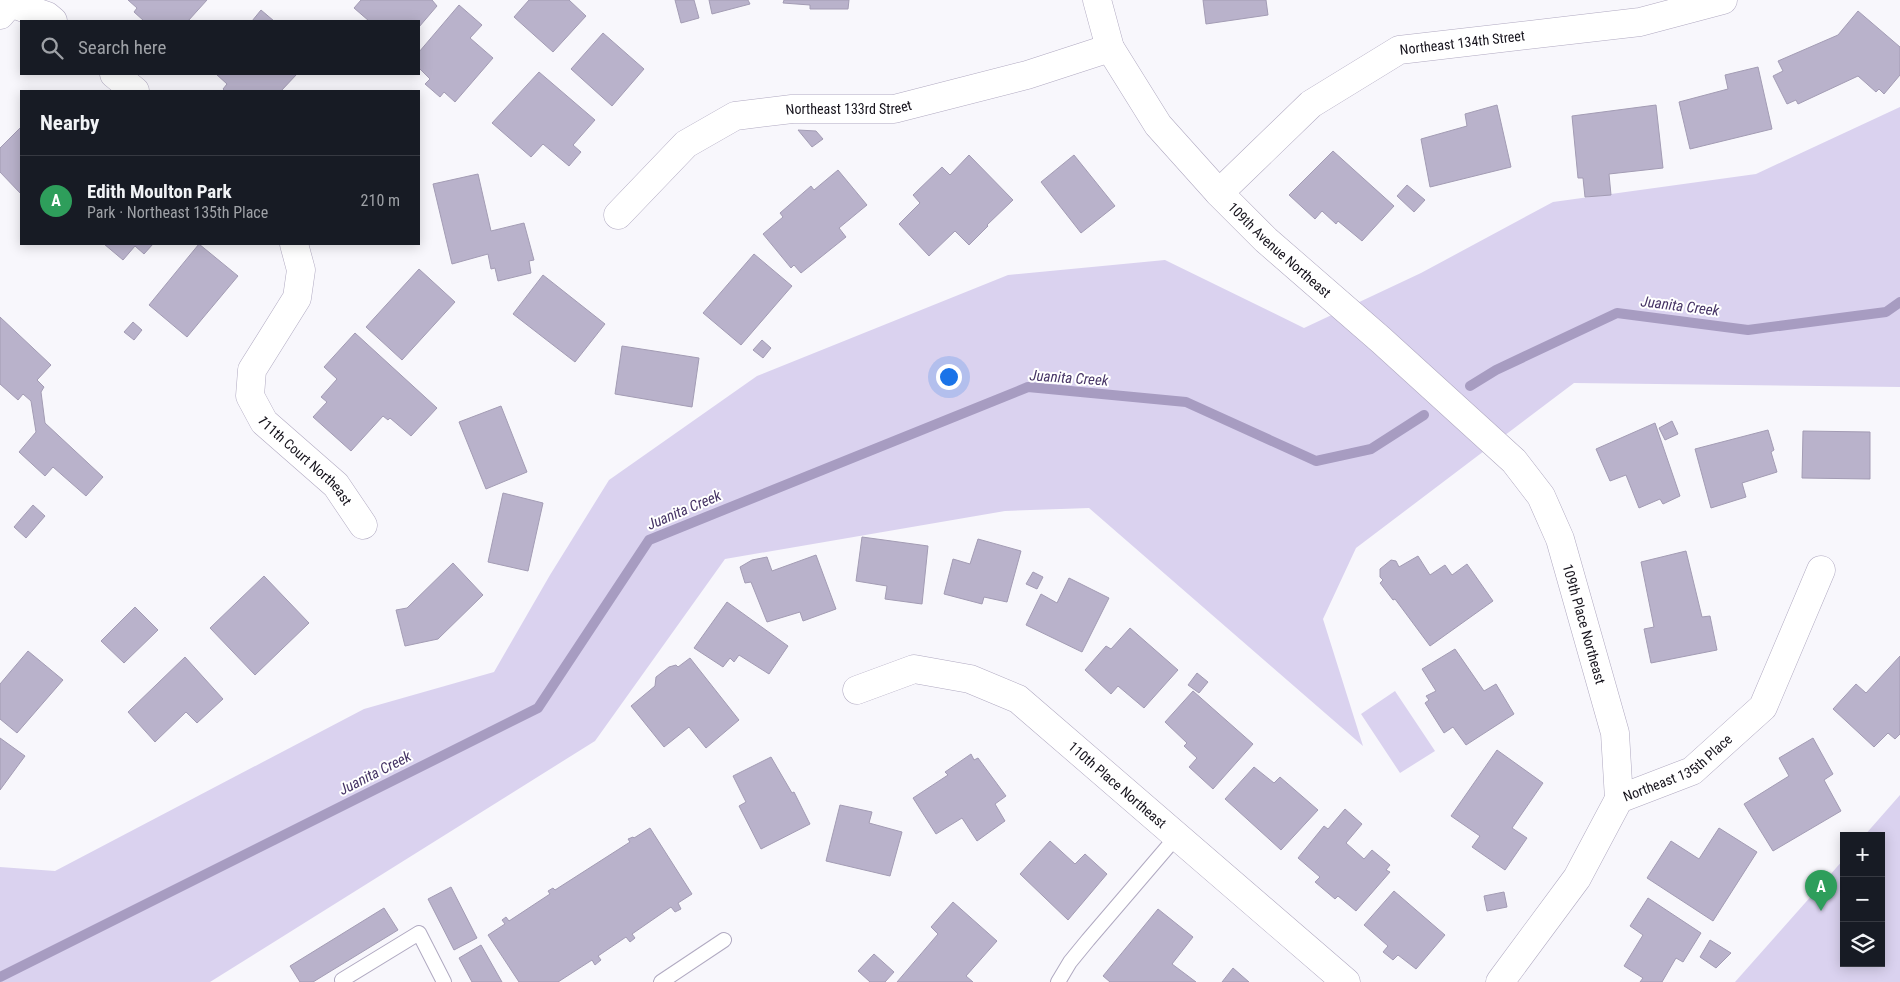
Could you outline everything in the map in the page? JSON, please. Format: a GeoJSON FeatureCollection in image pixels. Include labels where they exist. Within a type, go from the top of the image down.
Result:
{"type":"FeatureCollection","features":[{"type":"Feature","properties":{"kind":"street","name":"109th Avenue Northeast"},"geometry":{"type":"LineString","coordinates":[[1097,0],[1110,48],[1158,125],[1219,193],[1266,240],[1381,340],[1514,461]]}},
{"type":"Feature","properties":{"kind":"street","name":"Northeast 134th Street"},"geometry":{"type":"LineString","coordinates":[[1219,193],[1310,104],[1399,50],[1640,22],[1723,0]]}},
{"type":"Feature","properties":{"kind":"street"},"geometry":{"type":"LineString","coordinates":[[7,4],[47,16],[52,20]]}},
{"type":"Feature","properties":{"kind":"street","name":"Northeast 133rd Street"},"geometry":{"type":"LineString","coordinates":[[618,215],[686,144],[735,116],[792,109],[894,109],[1028,75],[1110,48]]}},
{"type":"Feature","properties":{"kind":"street"},"geometry":{"type":"LineString","coordinates":[[115,75],[134,90]]}},
{"type":"Feature","properties":{"kind":"street","name":"111th Court Northeast"},"geometry":{"type":"LineString","coordinates":[[294,245],[301,270],[297,298],[252,370],[250,396],[264,422],[336,485],[363,525]]}},
{"type":"Feature","properties":{"kind":"street","name":"109th Place Northeast"},"geometry":{"type":"LineString","coordinates":[[1514,461],[1541,496],[1560,539],[1615,733],[1619,799]]}},
{"type":"Feature","properties":{"kind":"street","name":"Northeast 135th Place"},"geometry":{"type":"LineString","coordinates":[[1500,982],[1577,878],[1619,799],[1692,771],[1763,707],[1822,570]]}},
{"type":"Feature","properties":{"kind":"street","name":"110th Place Northeast"},"geometry":{"type":"LineString","coordinates":[[857,690],[914,669],[970,679],[1018,699],[1346,982]]}},
{"type":"Feature","properties":{"kind":"lane"},"geometry":{"type":"LineString","coordinates":[[1058,982],[1070,962],[1177,836]]}},
{"type":"Feature","properties":{"kind":"lane"},"geometry":{"type":"LineString","coordinates":[[342,980],[419,933],[444,982]]}},
{"type":"Feature","properties":{"kind":"lane"},"geometry":{"type":"LineString","coordinates":[[661,982],[724,940]]}},
{"type":"Feature","properties":{"kind":"shaded area"},"geometry":{"type":"Polygon","coordinates":[[[1900,107],[1900,387],[1574,383],[1356,548],[1323,619],[1363,746],[1089,508],[1005,511],[725,559],[595,741],[210,982],[0,982],[0,867],[55,871],[364,709],[494,672],[550,575],[609,480],[757,376],[1008,275],[1165,260],[1304,328],[1421,273],[1553,202],[1756,174],[1900,107]]]}},
{"type":"Feature","properties":{"kind":"shaded area"},"geometry":{"type":"Polygon","coordinates":[[[1395,691],[1435,751],[1400,773],[1361,714],[1395,691]]]}},
{"type":"Feature","properties":{"kind":"shaded area"},"geometry":{"type":"Polygon","coordinates":[[[1900,795],[1900,982],[1735,982],[1840,864],[1840,967],[1885,967],[1885,832],[1868,832],[1900,795]]]}},
{"type":"Feature","properties":{"kind":"building"},"geometry":{"type":"Polygon","coordinates":[[[128,0],[207,0],[189,20],[143,20],[134,12],[137,8],[128,0]]]}},
{"type":"Feature","properties":{"kind":"building"},"geometry":{"type":"Polygon","coordinates":[[[361,0],[432,0],[437,6],[420,26],[420,20],[368,20],[354,8],[361,0]]]}},
{"type":"Feature","properties":{"kind":"building"},"geometry":{"type":"Polygon","coordinates":[[[529,0],[569,0],[586,16],[553,52],[514,17],[529,0]]]}},
{"type":"Feature","properties":{"kind":"building"},"geometry":{"type":"Polygon","coordinates":[[[675,0],[694,0],[699,18],[681,23],[675,0]]]}},
{"type":"Feature","properties":{"kind":"building"},"geometry":{"type":"Polygon","coordinates":[[[709,0],[748,0],[750,4],[712,14],[709,0]]]}},
{"type":"Feature","properties":{"kind":"building"},"geometry":{"type":"Polygon","coordinates":[[[784,0],[849,0],[848,9],[810,9],[810,5],[783,3],[784,0]]]}},
{"type":"Feature","properties":{"kind":"building"},"geometry":{"type":"Polygon","coordinates":[[[1203,0],[1266,0],[1268,15],[1206,24],[1203,0]]]}},
{"type":"Feature","properties":{"kind":"building"},"geometry":{"type":"Polygon","coordinates":[[[459,5],[482,25],[470,38],[493,58],[455,102],[444,92],[440,97],[425,84],[430,79],[420,69],[420,51],[459,5]]]}},
{"type":"Feature","properties":{"kind":"building"},"geometry":{"type":"Polygon","coordinates":[[[261,10],[273,20],[253,20],[261,10]]]}},
{"type":"Feature","properties":{"kind":"building"},"geometry":{"type":"Polygon","coordinates":[[[1858,11],[1900,47],[1900,75],[1884,94],[1879,89],[1876,92],[1858,76],[1798,104],[1796,100],[1787,104],[1773,76],[1783,71],[1778,61],[1838,35],[1858,11]]]}},
{"type":"Feature","properties":{"kind":"building"},"geometry":{"type":"Polygon","coordinates":[[[603,33],[644,69],[612,106],[571,69],[603,33]]]}},
{"type":"Feature","properties":{"kind":"building"},"geometry":{"type":"Polygon","coordinates":[[[1758,67],[1772,129],[1690,149],[1679,102],[1728,89],[1725,75],[1758,67]]]}},
{"type":"Feature","properties":{"kind":"building"},"geometry":{"type":"Polygon","coordinates":[[[539,72],[595,120],[573,145],[581,152],[569,166],[543,144],[531,157],[492,123],[539,72]]]}},
{"type":"Feature","properties":{"kind":"building"},"geometry":{"type":"Polygon","coordinates":[[[217,75],[296,75],[282,90],[224,90],[227,84],[217,75]]]}},
{"type":"Feature","properties":{"kind":"building"},"geometry":{"type":"Polygon","coordinates":[[[1497,105],[1511,167],[1430,187],[1421,139],[1467,126],[1465,114],[1497,105]]]}},
{"type":"Feature","properties":{"kind":"building"},"geometry":{"type":"Polygon","coordinates":[[[1656,105],[1663,168],[1609,174],[1611,195],[1585,197],[1583,178],[1578,178],[1572,116],[1656,105]]]}},
{"type":"Feature","properties":{"kind":"building"},"geometry":{"type":"Polygon","coordinates":[[[20,128],[20,193],[0,172],[0,148],[20,128]]]}},
{"type":"Feature","properties":{"kind":"building"},"geometry":{"type":"Polygon","coordinates":[[[798,130],[816,131],[823,139],[812,147],[798,130]]]}},
{"type":"Feature","properties":{"kind":"building"},"geometry":{"type":"Polygon","coordinates":[[[1333,151],[1394,206],[1362,241],[1338,221],[1336,224],[1322,211],[1315,219],[1289,195],[1333,151]]]}},
{"type":"Feature","properties":{"kind":"building"},"geometry":{"type":"Polygon","coordinates":[[[969,155],[1013,200],[969,245],[955,231],[929,256],[899,224],[920,203],[913,195],[942,167],[950,175],[969,155]]]}},
{"type":"Feature","properties":{"kind":"building"},"geometry":{"type":"Polygon","coordinates":[[[1074,155],[1115,206],[1081,233],[1041,182],[1074,155]]]}},
{"type":"Feature","properties":{"kind":"building"},"geometry":{"type":"Polygon","coordinates":[[[838,170],[867,205],[839,228],[846,237],[801,273],[794,265],[791,268],[763,234],[783,217],[780,213],[811,186],[814,190],[838,170]]]}},
{"type":"Feature","properties":{"kind":"building"},"geometry":{"type":"Polygon","coordinates":[[[478,174],[491,231],[524,223],[534,260],[529,261],[531,273],[498,281],[495,268],[491,269],[488,254],[452,264],[433,184],[478,174]]]}},
{"type":"Feature","properties":{"kind":"building"},"geometry":{"type":"Polygon","coordinates":[[[1407,185],[1425,200],[1414,212],[1397,196],[1407,185]]]}},
{"type":"Feature","properties":{"kind":"building"},"geometry":{"type":"Polygon","coordinates":[[[105,245],[152,245],[144,254],[135,246],[123,260],[105,245]]]}},
{"type":"Feature","properties":{"kind":"building"},"geometry":{"type":"Polygon","coordinates":[[[198,245],[238,276],[187,337],[149,305],[198,245]]]}},
{"type":"Feature","properties":{"kind":"building"},"geometry":{"type":"Polygon","coordinates":[[[754,254],[792,286],[741,345],[703,313],[754,254]]]}},
{"type":"Feature","properties":{"kind":"building"},"geometry":{"type":"Polygon","coordinates":[[[419,269],[455,302],[402,360],[366,327],[419,269]]]}},
{"type":"Feature","properties":{"kind":"building"},"geometry":{"type":"Polygon","coordinates":[[[543,275],[605,324],[575,362],[513,314],[543,275]]]}},
{"type":"Feature","properties":{"kind":"building"},"geometry":{"type":"Polygon","coordinates":[[[0,317],[51,365],[37,380],[44,387],[41,392],[45,423],[103,477],[86,496],[53,467],[45,476],[19,452],[36,432],[31,401],[23,394],[18,400],[0,384],[0,317]]]}},
{"type":"Feature","properties":{"kind":"building"},"geometry":{"type":"Polygon","coordinates":[[[133,322],[142,330],[134,340],[124,332],[133,322]]]}},
{"type":"Feature","properties":{"kind":"building"},"geometry":{"type":"Polygon","coordinates":[[[355,333],[437,408],[411,436],[390,418],[388,420],[383,416],[351,451],[313,417],[327,402],[321,397],[337,379],[324,367],[355,333]]]}},
{"type":"Feature","properties":{"kind":"building"},"geometry":{"type":"Polygon","coordinates":[[[762,340],[771,348],[763,358],[753,350],[762,340]]]}},
{"type":"Feature","properties":{"kind":"building"},"geometry":{"type":"Polygon","coordinates":[[[622,346],[699,358],[692,407],[615,394],[622,346]]]}},
{"type":"Feature","properties":{"kind":"building"},"geometry":{"type":"Polygon","coordinates":[[[501,406],[527,472],[486,489],[459,422],[501,406]]]}},
{"type":"Feature","properties":{"kind":"building"},"geometry":{"type":"Polygon","coordinates":[[[1672,421],[1678,434],[1665,440],[1659,428],[1672,421]]]}},
{"type":"Feature","properties":{"kind":"building"},"geometry":{"type":"Polygon","coordinates":[[[1655,423],[1680,496],[1663,504],[1660,499],[1639,508],[1626,475],[1610,481],[1596,449],[1655,423]]]}},
{"type":"Feature","properties":{"kind":"building"},"geometry":{"type":"Polygon","coordinates":[[[1768,430],[1774,450],[1771,452],[1777,472],[1742,483],[1746,497],[1711,508],[1695,449],[1768,430]]]}},
{"type":"Feature","properties":{"kind":"building"},"geometry":{"type":"Polygon","coordinates":[[[1803,431],[1870,432],[1870,479],[1802,478],[1803,431]]]}},
{"type":"Feature","properties":{"kind":"building"},"geometry":{"type":"Polygon","coordinates":[[[503,493],[543,503],[528,571],[488,562],[503,493]]]}},
{"type":"Feature","properties":{"kind":"building"},"geometry":{"type":"Polygon","coordinates":[[[33,505],[45,516],[26,538],[14,527],[33,505]]]}},
{"type":"Feature","properties":{"kind":"building"},"geometry":{"type":"Polygon","coordinates":[[[862,537],[928,546],[922,604],[885,599],[887,586],[856,581],[862,537]]]}},
{"type":"Feature","properties":{"kind":"building"},"geometry":{"type":"Polygon","coordinates":[[[978,539],[1021,551],[1007,602],[984,597],[982,604],[944,594],[953,559],[970,564],[978,539]]]}},
{"type":"Feature","properties":{"kind":"building"},"geometry":{"type":"Polygon","coordinates":[[[1686,551],[1702,617],[1710,616],[1717,650],[1651,663],[1644,629],[1654,627],[1641,562],[1686,551]]]}},
{"type":"Feature","properties":{"kind":"building"},"geometry":{"type":"Polygon","coordinates":[[[816,555],[836,609],[803,621],[800,612],[767,622],[751,582],[745,583],[740,567],[752,560],[767,557],[772,571],[816,555]]]}},
{"type":"Feature","properties":{"kind":"building"},"geometry":{"type":"Polygon","coordinates":[[[1418,556],[1430,575],[1445,565],[1452,575],[1467,564],[1493,601],[1430,646],[1395,599],[1393,600],[1380,583],[1383,580],[1380,577],[1380,569],[1391,560],[1396,561],[1399,567],[1418,556]]]}},
{"type":"Feature","properties":{"kind":"building"},"geometry":{"type":"Polygon","coordinates":[[[453,563],[483,595],[438,639],[405,646],[396,610],[407,608],[453,563]]]}},
{"type":"Feature","properties":{"kind":"building"},"geometry":{"type":"Polygon","coordinates":[[[1033,572],[1043,577],[1037,589],[1026,584],[1033,572]]]}},
{"type":"Feature","properties":{"kind":"building"},"geometry":{"type":"Polygon","coordinates":[[[264,576],[309,623],[255,675],[210,628],[264,576]]]}},
{"type":"Feature","properties":{"kind":"building"},"geometry":{"type":"Polygon","coordinates":[[[1069,578],[1109,598],[1082,652],[1026,625],[1041,594],[1057,603],[1069,578]]]}},
{"type":"Feature","properties":{"kind":"building"},"geometry":{"type":"Polygon","coordinates":[[[727,602],[788,646],[769,674],[739,655],[734,662],[730,658],[723,667],[694,648],[727,602]]]}},
{"type":"Feature","properties":{"kind":"building"},"geometry":{"type":"Polygon","coordinates":[[[135,607],[158,630],[124,663],[101,641],[135,607]]]}},
{"type":"Feature","properties":{"kind":"building"},"geometry":{"type":"Polygon","coordinates":[[[1130,628],[1178,670],[1144,708],[1118,686],[1111,694],[1085,670],[1106,646],[1111,649],[1130,628]]]}},
{"type":"Feature","properties":{"kind":"building"},"geometry":{"type":"Polygon","coordinates":[[[1455,649],[1484,691],[1496,684],[1514,714],[1466,745],[1453,727],[1444,733],[1425,703],[1429,700],[1426,696],[1436,691],[1422,669],[1455,649]]]}},
{"type":"Feature","properties":{"kind":"building"},"geometry":{"type":"Polygon","coordinates":[[[28,651],[63,680],[17,733],[0,719],[0,684],[28,651]]]}},
{"type":"Feature","properties":{"kind":"building"},"geometry":{"type":"Polygon","coordinates":[[[1900,656],[1900,734],[1895,739],[1888,733],[1874,747],[1833,709],[1856,684],[1866,693],[1900,656]]]}},
{"type":"Feature","properties":{"kind":"building"},"geometry":{"type":"Polygon","coordinates":[[[185,657],[223,699],[197,723],[186,712],[155,742],[128,712],[185,657]]]}},
{"type":"Feature","properties":{"kind":"building"},"geometry":{"type":"Polygon","coordinates":[[[690,658],[739,720],[706,748],[689,727],[664,747],[631,706],[655,686],[656,677],[669,667],[676,665],[678,667],[690,658]]]}},
{"type":"Feature","properties":{"kind":"building"},"geometry":{"type":"Polygon","coordinates":[[[1197,673],[1208,682],[1199,693],[1188,685],[1197,673]]]}},
{"type":"Feature","properties":{"kind":"building"},"geometry":{"type":"Polygon","coordinates":[[[1193,691],[1253,744],[1213,789],[1189,767],[1197,758],[1184,746],[1187,743],[1165,722],[1193,691]]]}},
{"type":"Feature","properties":{"kind":"building"},"geometry":{"type":"Polygon","coordinates":[[[0,738],[25,756],[0,790],[0,738]]]}},
{"type":"Feature","properties":{"kind":"building"},"geometry":{"type":"Polygon","coordinates":[[[1813,738],[1833,774],[1824,780],[1841,811],[1773,851],[1744,804],[1789,776],[1779,758],[1813,738]]]}},
{"type":"Feature","properties":{"kind":"building"},"geometry":{"type":"Polygon","coordinates":[[[1497,750],[1543,783],[1512,828],[1527,838],[1505,870],[1472,847],[1480,836],[1451,816],[1497,750]]]}},
{"type":"Feature","properties":{"kind":"building"},"geometry":{"type":"Polygon","coordinates":[[[971,754],[974,760],[978,758],[1006,796],[995,804],[1005,821],[977,841],[962,818],[936,834],[913,798],[948,775],[945,772],[971,754]]]}},
{"type":"Feature","properties":{"kind":"building"},"geometry":{"type":"Polygon","coordinates":[[[771,757],[792,793],[794,792],[810,824],[761,849],[739,806],[746,802],[733,776],[771,757]]]}},
{"type":"Feature","properties":{"kind":"building"},"geometry":{"type":"Polygon","coordinates":[[[1254,767],[1274,783],[1280,777],[1318,810],[1281,850],[1225,799],[1254,767]]]}},
{"type":"Feature","properties":{"kind":"building"},"geometry":{"type":"Polygon","coordinates":[[[840,805],[872,812],[869,823],[902,832],[890,876],[826,861],[840,805]]]}},
{"type":"Feature","properties":{"kind":"building"},"geometry":{"type":"Polygon","coordinates":[[[1345,809],[1362,824],[1346,843],[1364,859],[1372,850],[1390,865],[1386,870],[1390,872],[1356,911],[1338,896],[1335,899],[1315,882],[1320,877],[1298,858],[1324,826],[1328,829],[1345,809]]]}},
{"type":"Feature","properties":{"kind":"building"},"geometry":{"type":"Polygon","coordinates":[[[650,828],[692,894],[678,903],[681,909],[675,912],[671,907],[632,934],[635,938],[630,942],[626,937],[598,956],[601,960],[595,965],[592,960],[558,982],[519,982],[488,935],[505,924],[502,920],[506,917],[509,921],[550,894],[548,891],[553,888],[555,890],[630,842],[628,839],[634,838],[650,828]]]}},
{"type":"Feature","properties":{"kind":"building"},"geometry":{"type":"Polygon","coordinates":[[[1719,828],[1757,852],[1713,921],[1647,878],[1671,841],[1699,859],[1719,828]]]}},
{"type":"Feature","properties":{"kind":"building"},"geometry":{"type":"Polygon","coordinates":[[[1050,841],[1075,864],[1085,854],[1107,874],[1068,920],[1020,874],[1050,841]]]}},
{"type":"Feature","properties":{"kind":"building"},"geometry":{"type":"Polygon","coordinates":[[[451,887],[477,938],[454,950],[428,899],[451,887]]]}},
{"type":"Feature","properties":{"kind":"building"},"geometry":{"type":"Polygon","coordinates":[[[1394,891],[1445,935],[1416,969],[1398,955],[1393,960],[1383,952],[1388,946],[1364,925],[1394,891]]]}},
{"type":"Feature","properties":{"kind":"building"},"geometry":{"type":"Polygon","coordinates":[[[1504,892],[1507,907],[1487,911],[1484,896],[1504,892]]]}},
{"type":"Feature","properties":{"kind":"building"},"geometry":{"type":"Polygon","coordinates":[[[1648,898],[1701,933],[1683,962],[1676,958],[1662,982],[1640,982],[1643,978],[1624,966],[1643,935],[1630,926],[1648,898]]]}},
{"type":"Feature","properties":{"kind":"building"},"geometry":{"type":"Polygon","coordinates":[[[953,902],[997,941],[966,976],[973,982],[897,982],[938,934],[931,927],[953,902]]]}},
{"type":"Feature","properties":{"kind":"building"},"geometry":{"type":"Polygon","coordinates":[[[384,908],[398,930],[313,982],[300,982],[290,966],[384,908]]]}},
{"type":"Feature","properties":{"kind":"building"},"geometry":{"type":"Polygon","coordinates":[[[1158,909],[1193,937],[1172,964],[1196,982],[1110,982],[1103,976],[1158,909]]]}},
{"type":"Feature","properties":{"kind":"building"},"geometry":{"type":"Polygon","coordinates":[[[1710,940],[1731,953],[1716,968],[1700,957],[1710,940]]]}},
{"type":"Feature","properties":{"kind":"building"},"geometry":{"type":"Polygon","coordinates":[[[481,945],[502,982],[472,982],[459,958],[481,945]]]}},
{"type":"Feature","properties":{"kind":"building"},"geometry":{"type":"Polygon","coordinates":[[[874,954],[894,972],[885,982],[870,982],[858,971],[874,954]]]}},
{"type":"Feature","properties":{"kind":"building"},"geometry":{"type":"Polygon","coordinates":[[[1233,968],[1249,982],[1222,982],[1233,968]]]}},
{"type":"Feature","properties":{"kind":"waterway","name":"Juanita Creek"},"geometry":{"type":"LineString","coordinates":[[1470,386],[1496,370],[1617,313],[1748,330],[1886,312],[1900,302]]}},
{"type":"Feature","properties":{"kind":"waterway","name":"Juanita Creek"},"geometry":{"type":"LineString","coordinates":[[0,977],[538,708],[649,540],[1028,387],[1186,402],[1316,461],[1371,449],[1424,415]]}},
{"type":"Feature","properties":{"kind":"place","name":"Edith Moulton Park"},"geometry":{"type":"Point","coordinates":[1821,911]}}]}
